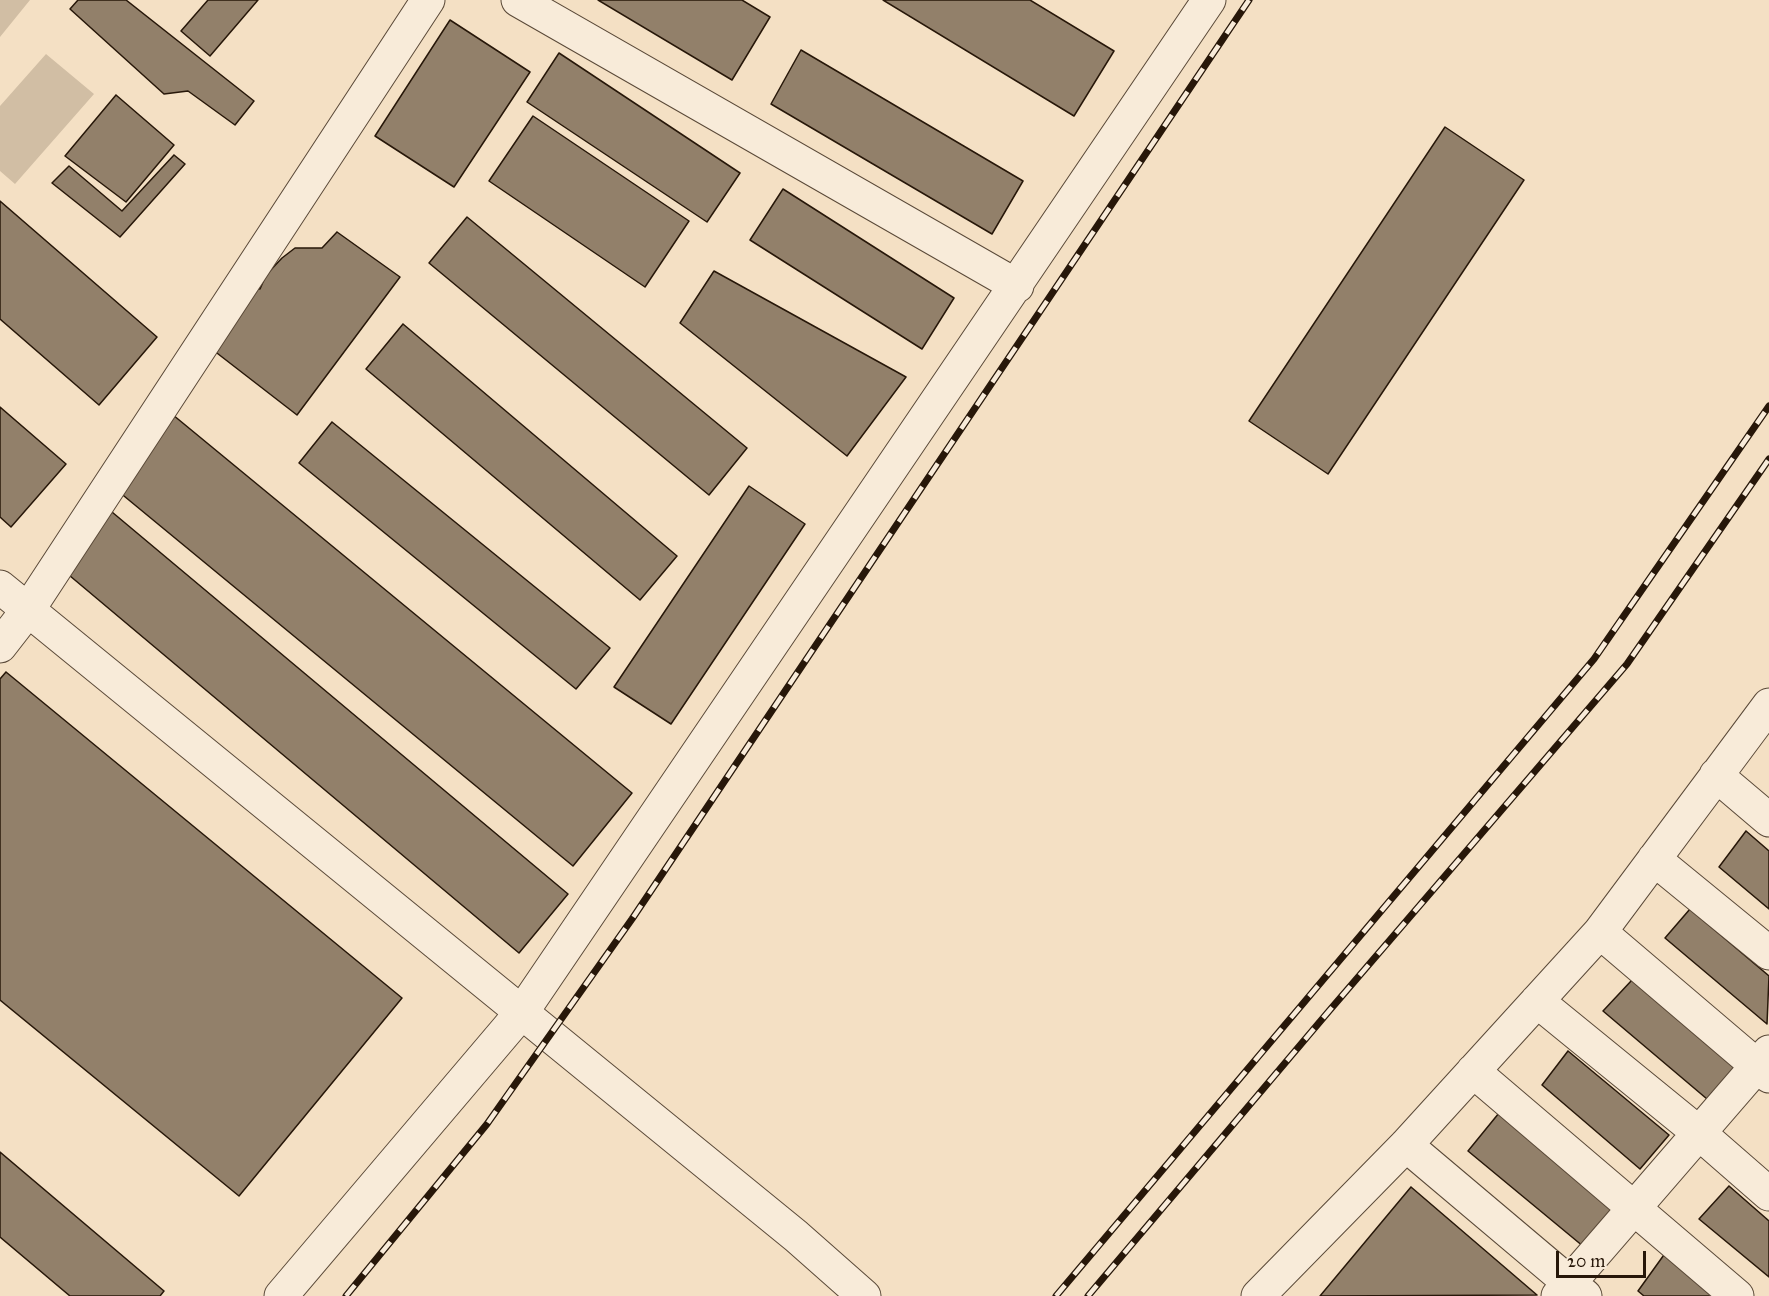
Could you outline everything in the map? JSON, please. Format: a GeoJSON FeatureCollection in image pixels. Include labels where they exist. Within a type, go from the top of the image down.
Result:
{"type":"FeatureCollection","features":[{"type":"Feature","properties":{"kind":"street"},"geometry":{"type":"LineString","coordinates":[[0,646],[28,610],[428,0]]}},
{"type":"Feature","properties":{"kind":"street"},"geometry":{"type":"LineString","coordinates":[[518,0],[1017,286]]}},
{"type":"Feature","properties":{"kind":"street"},"geometry":{"type":"LineString","coordinates":[[281,1296],[522,1012],[1209,0]]}},
{"type":"Feature","properties":{"kind":"street"},"geometry":{"type":"LineString","coordinates":[[0,587],[796,1236],[864,1296]]}},
{"type":"Feature","properties":{"kind":"street"},"geometry":{"type":"LineString","coordinates":[[1258,1296],[1406,1145],[1600,932],[1769,705]]}},
{"type":"Feature","properties":{"kind":"street"},"geometry":{"type":"LineString","coordinates":[[1716,775],[1769,820]]}},
{"type":"Feature","properties":{"kind":"street"},"geometry":{"type":"LineString","coordinates":[[1654,859],[1769,953]]}},
{"type":"Feature","properties":{"kind":"street"},"geometry":{"type":"LineString","coordinates":[[1406,1145],[1571,1292],[1634,1208],[1699,1133],[1765,1064],[1600,932]]}},
{"type":"Feature","properties":{"kind":"street"},"geometry":{"type":"LineString","coordinates":[[1537,1001],[1699,1133],[1769,1194]]}},
{"type":"Feature","properties":{"kind":"street"},"geometry":{"type":"LineString","coordinates":[[1473,1071],[1737,1296]]}},
{"type":"Feature","properties":{"kind":"shaded area"},"geometry":{"type":"Polygon","coordinates":[[[0,0],[30,0],[0,37],[0,0]]]}},
{"type":"Feature","properties":{"kind":"shaded area"},"geometry":{"type":"Polygon","coordinates":[[[46,54],[94,94],[15,184],[0,171],[0,106],[46,54]]]}},
{"type":"Feature","properties":{"kind":"building"},"geometry":{"type":"Polygon","coordinates":[[[78,0],[126,0],[254,101],[235,125],[188,91],[164,94],[70,9],[78,0]]]}},
{"type":"Feature","properties":{"kind":"building"},"geometry":{"type":"Polygon","coordinates":[[[208,0],[258,0],[210,56],[181,31],[208,0]]]}},
{"type":"Feature","properties":{"kind":"building"},"geometry":{"type":"Polygon","coordinates":[[[598,0],[742,0],[770,17],[732,80],[598,0]]]}},
{"type":"Feature","properties":{"kind":"building"},"geometry":{"type":"Polygon","coordinates":[[[883,0],[1030,0],[1114,51],[1074,116],[883,0]]]}},
{"type":"Feature","properties":{"kind":"building"},"geometry":{"type":"Polygon","coordinates":[[[450,20],[530,72],[454,187],[375,136],[450,20]]]}},
{"type":"Feature","properties":{"kind":"building"},"geometry":{"type":"Polygon","coordinates":[[[801,50],[1023,181],[992,234],[771,104],[801,50]]]}},
{"type":"Feature","properties":{"kind":"building"},"geometry":{"type":"Polygon","coordinates":[[[559,53],[740,173],[707,222],[527,102],[559,53]]]}},
{"type":"Feature","properties":{"kind":"building"},"geometry":{"type":"Polygon","coordinates":[[[116,95],[174,145],[126,202],[65,156],[116,95]]]}},
{"type":"Feature","properties":{"kind":"building"},"geometry":{"type":"Polygon","coordinates":[[[533,116],[689,221],[645,287],[489,181],[533,116]]]}},
{"type":"Feature","properties":{"kind":"building"},"geometry":{"type":"Polygon","coordinates":[[[1445,127],[1524,180],[1328,474],[1249,421],[1445,127]]]}},
{"type":"Feature","properties":{"kind":"building"},"geometry":{"type":"Polygon","coordinates":[[[174,155],[185,164],[120,237],[52,183],[69,166],[122,211],[174,155]]]}},
{"type":"Feature","properties":{"kind":"building"},"geometry":{"type":"Polygon","coordinates":[[[783,189],[954,298],[922,349],[750,240],[783,189]]]}},
{"type":"Feature","properties":{"kind":"building"},"geometry":{"type":"Polygon","coordinates":[[[0,201],[157,337],[99,405],[0,319],[0,201]]]}},
{"type":"Feature","properties":{"kind":"building"},"geometry":{"type":"Polygon","coordinates":[[[467,217],[747,448],[709,495],[429,263],[467,217]]]}},
{"type":"Feature","properties":{"kind":"building"},"geometry":{"type":"Polygon","coordinates":[[[337,232],[400,277],[297,415],[213,350],[253,287],[260,289],[266,275],[282,258],[295,248],[322,248],[337,232]]]}},
{"type":"Feature","properties":{"kind":"building"},"geometry":{"type":"Polygon","coordinates":[[[714,271],[906,377],[847,456],[680,323],[714,271]]]}},
{"type":"Feature","properties":{"kind":"building"},"geometry":{"type":"Polygon","coordinates":[[[403,324],[677,556],[640,600],[366,369],[403,324]]]}},
{"type":"Feature","properties":{"kind":"building"},"geometry":{"type":"Polygon","coordinates":[[[0,407],[66,464],[11,527],[0,517],[0,407]]]}},
{"type":"Feature","properties":{"kind":"building"},"geometry":{"type":"Polygon","coordinates":[[[167,410],[632,793],[573,866],[107,482],[167,410]]]}},
{"type":"Feature","properties":{"kind":"building"},"geometry":{"type":"Polygon","coordinates":[[[332,422],[610,648],[576,689],[299,463],[332,422]]]}},
{"type":"Feature","properties":{"kind":"building"},"geometry":{"type":"Polygon","coordinates":[[[749,486],[805,524],[671,724],[614,687],[749,486]]]}},
{"type":"Feature","properties":{"kind":"building"},"geometry":{"type":"Polygon","coordinates":[[[106,507],[568,894],[519,953],[57,565],[106,507]]]}},
{"type":"Feature","properties":{"kind":"building"},"geometry":{"type":"Polygon","coordinates":[[[6,672],[402,998],[239,1196],[0,1000],[0,679],[6,672]]]}},
{"type":"Feature","properties":{"kind":"building"},"geometry":{"type":"Polygon","coordinates":[[[1746,831],[1769,851],[1769,909],[1719,867],[1746,831]]]}},
{"type":"Feature","properties":{"kind":"building"},"geometry":{"type":"Polygon","coordinates":[[[1690,909],[1769,976],[1767,1024],[1665,938],[1690,909]]]}},
{"type":"Feature","properties":{"kind":"building"},"geometry":{"type":"Polygon","coordinates":[[[1632,980],[1735,1068],[1707,1099],[1603,1011],[1632,980]]]}},
{"type":"Feature","properties":{"kind":"building"},"geometry":{"type":"Polygon","coordinates":[[[1568,1051],[1669,1135],[1640,1169],[1542,1085],[1568,1051]]]}},
{"type":"Feature","properties":{"kind":"building"},"geometry":{"type":"Polygon","coordinates":[[[1499,1113],[1618,1212],[1584,1247],[1468,1151],[1499,1113]]]}},
{"type":"Feature","properties":{"kind":"building"},"geometry":{"type":"Polygon","coordinates":[[[0,1152],[164,1291],[160,1296],[70,1296],[0,1237],[0,1152]]]}},
{"type":"Feature","properties":{"kind":"building"},"geometry":{"type":"Polygon","coordinates":[[[1729,1186],[1769,1221],[1769,1277],[1699,1219],[1729,1186]]]}},
{"type":"Feature","properties":{"kind":"building"},"geometry":{"type":"Polygon","coordinates":[[[1411,1187],[1537,1295],[1320,1296],[1411,1187]]]}},
{"type":"Feature","properties":{"kind":"building"},"geometry":{"type":"Polygon","coordinates":[[[1666,1252],[1717,1296],[1644,1296],[1638,1291],[1666,1252]]]}},
{"type":"Feature","properties":{"kind":"railway"},"geometry":{"type":"LineString","coordinates":[[346,1296],[487,1124],[632,919],[1249,0]]}},
{"type":"Feature","properties":{"kind":"railway"},"geometry":{"type":"LineString","coordinates":[[1056,1296],[1594,659],[1769,406]]}},
{"type":"Feature","properties":{"kind":"railway"},"geometry":{"type":"LineString","coordinates":[[1088,1296],[1627,664],[1769,459]]}}]}
